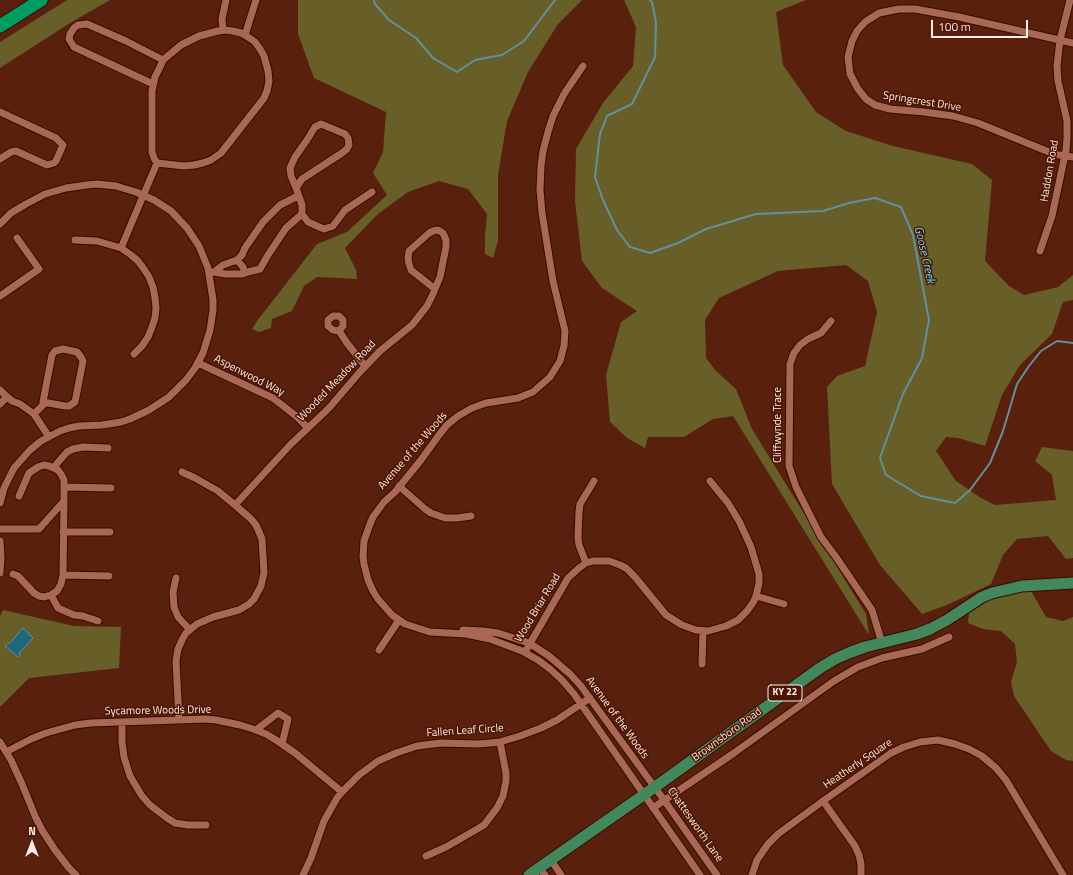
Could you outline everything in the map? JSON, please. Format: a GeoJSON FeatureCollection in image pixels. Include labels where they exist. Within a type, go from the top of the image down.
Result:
{"type":"FeatureCollection","features":[{"type":"Feature","properties":{"kind":"highway"},"geometry":{"type":"LineString","coordinates":[[0,26],[41,0]]}},
{"type":"Feature","properties":{"kind":"main road","name":"Brownsboro Road"},"geometry":{"type":"LineString","coordinates":[[529,875],[542,871],[551,860],[820,668],[835,659],[851,652],[930,629],[947,620],[982,597],[992,593],[1022,586],[1073,583]]}},
{"type":"Feature","properties":{"kind":"street"},"geometry":{"type":"LineString","coordinates":[[223,30],[222,19],[226,0]]}},
{"type":"Feature","properties":{"kind":"street"},"geometry":{"type":"LineString","coordinates":[[245,35],[256,0]]}},
{"type":"Feature","properties":{"kind":"street","name":"Haddon Road"},"geometry":{"type":"LineString","coordinates":[[1040,251],[1052,216],[1065,156],[1067,121],[1058,81],[1057,66],[1060,40],[1070,0]]}},
{"type":"Feature","properties":{"kind":"street","name":"Springcrest Drive"},"geometry":{"type":"LineString","coordinates":[[1060,40],[926,10],[905,8],[886,11],[869,19],[857,31],[852,41],[849,50],[848,63],[852,80],[861,94],[875,105],[890,109],[953,116],[978,123],[1049,152],[1073,157]]}},
{"type":"Feature","properties":{"kind":"street"},"geometry":{"type":"LineString","coordinates":[[153,84],[74,47],[69,39],[70,34],[78,25],[87,24],[163,60]]}},
{"type":"Feature","properties":{"kind":"street"},"geometry":{"type":"LineString","coordinates":[[223,30],[233,31],[245,35],[255,42],[266,60],[269,82],[267,91],[264,98],[221,153],[211,160],[194,165],[184,166],[158,164],[152,152],[152,91],[155,77],[163,60],[188,41],[199,36],[223,30]]}},
{"type":"Feature","properties":{"kind":"street"},"geometry":{"type":"LineString","coordinates":[[1060,40],[1073,43]]}},
{"type":"Feature","properties":{"kind":"street","name":"Avenue of the Woods"},"geometry":{"type":"LineString","coordinates":[[583,66],[564,94],[553,116],[546,138],[541,166],[540,190],[542,213],[553,281],[565,331],[564,346],[560,361],[550,377],[534,392],[518,398],[486,403],[472,408],[458,416],[447,425],[421,460],[378,510],[370,524],[364,541],[363,556],[365,571],[373,591],[385,608],[405,624],[430,632],[478,636],[490,639],[507,644],[525,652],[544,664],[562,680],[581,704],[644,795]]}},
{"type":"Feature","properties":{"kind":"street"},"geometry":{"type":"LineString","coordinates":[[0,112],[56,138],[63,145],[56,161],[47,165],[16,151],[11,152],[0,159]]}},
{"type":"Feature","properties":{"kind":"street"},"geometry":{"type":"LineString","coordinates":[[296,188],[302,179],[347,149],[349,145],[348,138],[345,134],[321,124],[315,127],[295,157],[290,168],[291,176],[302,205],[302,214],[308,222],[324,229],[328,228],[333,226],[345,210],[372,192]]}},
{"type":"Feature","properties":{"kind":"street"},"geometry":{"type":"LineString","coordinates":[[121,248],[143,195],[158,164]]}},
{"type":"Feature","properties":{"kind":"street"},"geometry":{"type":"LineString","coordinates":[[0,224],[11,214],[44,194],[66,188],[96,184],[116,186],[136,192],[154,200],[171,211],[187,228],[199,246],[212,272],[213,300],[210,330],[203,354],[186,380],[178,389],[169,397],[149,410],[121,422],[79,426],[60,431],[41,441],[30,450],[14,468],[4,488],[0,503]]}},
{"type":"Feature","properties":{"kind":"street"},"geometry":{"type":"LineString","coordinates":[[212,272],[223,265],[237,260],[242,255],[245,248],[263,222],[280,205],[298,196]]}},
{"type":"Feature","properties":{"kind":"street"},"geometry":{"type":"LineString","coordinates":[[212,272],[243,274],[260,269],[286,228],[302,214]]}},
{"type":"Feature","properties":{"kind":"street","name":"Wooded Meadow Road"},"geometry":{"type":"LineString","coordinates":[[235,505],[290,445],[328,408],[365,366],[380,351],[412,325],[427,306],[435,289],[440,277],[446,247],[446,240],[443,233],[438,230],[429,233],[409,251],[408,258],[411,270],[435,289]]}},
{"type":"Feature","properties":{"kind":"street"},"geometry":{"type":"LineString","coordinates":[[0,296],[39,269],[17,238]]}},
{"type":"Feature","properties":{"kind":"street"},"geometry":{"type":"LineString","coordinates":[[75,240],[97,242],[121,248],[131,254],[144,269],[149,278],[153,287],[155,298],[155,313],[148,337],[134,354]]}},
{"type":"Feature","properties":{"kind":"street"},"geometry":{"type":"LineString","coordinates":[[237,260],[243,267],[243,274]]}},
{"type":"Feature","properties":{"kind":"street","name":"Cliffwynde Trace"},"geometry":{"type":"LineString","coordinates":[[831,321],[821,333],[808,339],[800,345],[790,364],[789,466],[796,487],[821,537],[872,610],[882,643]]}},
{"type":"Feature","properties":{"kind":"street"},"geometry":{"type":"LineString","coordinates":[[339,330],[346,343],[365,366]]}},
{"type":"Feature","properties":{"kind":"street"},"geometry":{"type":"LineString","coordinates":[[34,414],[43,405],[43,402],[52,354],[60,350],[77,352],[83,361],[75,402],[69,406],[43,402]]}},
{"type":"Feature","properties":{"kind":"street","name":"Aspenwood Way"},"geometry":{"type":"LineString","coordinates":[[198,362],[273,398],[296,416],[308,428]]}},
{"type":"Feature","properties":{"kind":"street"},"geometry":{"type":"LineString","coordinates":[[0,390],[12,401],[20,404],[34,414],[49,437]]}},
{"type":"Feature","properties":{"kind":"street"},"geometry":{"type":"LineString","coordinates":[[0,404],[7,397]]}},
{"type":"Feature","properties":{"kind":"street"},"geometry":{"type":"LineString","coordinates":[[54,467],[67,452],[73,449],[83,447],[108,448]]}},
{"type":"Feature","properties":{"kind":"street"},"geometry":{"type":"LineString","coordinates":[[13,574],[18,576],[34,593],[44,597],[57,591],[63,576],[64,480],[61,474],[54,467],[44,465],[35,468],[29,473],[19,496]]}},
{"type":"Feature","properties":{"kind":"street"},"geometry":{"type":"LineString","coordinates":[[179,720],[176,655],[183,638],[197,624],[204,620],[245,607],[254,599],[261,586],[264,573],[262,539],[251,519],[218,491],[196,478],[182,472]]}},
{"type":"Feature","properties":{"kind":"street"},"geometry":{"type":"LineString","coordinates":[[594,481],[580,504],[579,512],[578,538],[586,563],[592,561],[604,561],[620,565],[632,573],[666,615],[671,619],[682,626],[703,630],[719,629],[738,620],[754,601],[759,583],[759,574],[750,542],[734,512],[710,481]]}},
{"type":"Feature","properties":{"kind":"street"},"geometry":{"type":"LineString","coordinates":[[399,486],[431,513],[445,518],[471,516]]}},
{"type":"Feature","properties":{"kind":"street"},"geometry":{"type":"LineString","coordinates":[[64,487],[111,488]]}},
{"type":"Feature","properties":{"kind":"street"},"geometry":{"type":"LineString","coordinates":[[0,529],[39,529],[64,501]]}},
{"type":"Feature","properties":{"kind":"street"},"geometry":{"type":"LineString","coordinates":[[64,532],[110,532]]}},
{"type":"Feature","properties":{"kind":"street"},"geometry":{"type":"LineString","coordinates":[[0,541],[0,574]]}},
{"type":"Feature","properties":{"kind":"street","name":"Wood Briar Road"},"geometry":{"type":"LineString","coordinates":[[525,652],[568,578],[573,572],[586,563]]}},
{"type":"Feature","properties":{"kind":"street"},"geometry":{"type":"LineString","coordinates":[[63,576],[109,576]]}},
{"type":"Feature","properties":{"kind":"street"},"geometry":{"type":"LineString","coordinates":[[176,578],[173,592],[174,607],[178,617],[190,630]]}},
{"type":"Feature","properties":{"kind":"street"},"geometry":{"type":"LineString","coordinates":[[51,595],[58,608],[74,615],[83,616],[98,621]]}},
{"type":"Feature","properties":{"kind":"street"},"geometry":{"type":"LineString","coordinates":[[756,596],[784,604]]}},
{"type":"Feature","properties":{"kind":"street"},"geometry":{"type":"LineString","coordinates":[[379,650],[399,620]]}},
{"type":"Feature","properties":{"kind":"street","name":"Avenue of the Woods"},"geometry":{"type":"LineString","coordinates":[[449,633],[457,630],[498,633],[529,643],[559,664],[570,674],[590,698],[655,787]]}},
{"type":"Feature","properties":{"kind":"street"},"geometry":{"type":"LineString","coordinates":[[702,664],[703,630]]}},
{"type":"Feature","properties":{"kind":"street"},"geometry":{"type":"LineString","coordinates":[[653,808],[734,753],[834,681],[858,667],[882,658],[922,649],[949,637]]}},
{"type":"Feature","properties":{"kind":"street","name":"Fallen Leaf Circle"},"geometry":{"type":"LineString","coordinates":[[302,875],[309,863],[324,821],[342,792],[359,775],[378,762],[417,746],[441,743],[478,744],[500,742],[530,733],[557,720],[590,698]]}},
{"type":"Feature","properties":{"kind":"street"},"geometry":{"type":"LineString","coordinates":[[256,730],[278,713],[288,719],[282,744]]}},
{"type":"Feature","properties":{"kind":"street","name":"Sycamore Woods Drive"},"geometry":{"type":"LineString","coordinates":[[6,752],[46,733],[91,723],[205,719],[216,720],[240,725],[266,734],[295,753],[342,792]]}},
{"type":"Feature","properties":{"kind":"street"},"geometry":{"type":"LineString","coordinates":[[122,723],[124,758],[130,776],[142,796],[150,805],[175,823],[206,825]]}},
{"type":"Feature","properties":{"kind":"street","name":"Heatherly Square"},"geometry":{"type":"LineString","coordinates":[[752,875],[757,860],[768,844],[778,834],[884,758],[904,747],[929,740],[938,740],[969,749],[982,756],[992,764],[1006,780],[1063,875]]}},
{"type":"Feature","properties":{"kind":"street"},"geometry":{"type":"LineString","coordinates":[[0,742],[22,784],[27,799],[39,823],[55,850],[76,875]]}},
{"type":"Feature","properties":{"kind":"street"},"geometry":{"type":"LineString","coordinates":[[426,856],[446,848],[484,825],[497,808],[503,796],[506,781],[506,773],[500,742]]}},
{"type":"Feature","properties":{"kind":"street","name":"Chattesworth Lane"},"geometry":{"type":"LineString","coordinates":[[655,787],[717,875]]}},
{"type":"Feature","properties":{"kind":"street"},"geometry":{"type":"LineString","coordinates":[[644,795],[700,875]]}},
{"type":"Feature","properties":{"kind":"street"},"geometry":{"type":"LineString","coordinates":[[823,801],[855,846],[861,864],[861,875]]}},
{"type":"Feature","properties":{"kind":"street"},"geometry":{"type":"LineString","coordinates":[[672,835],[683,827]]}},
{"type":"Feature","properties":{"kind":"street"},"geometry":{"type":"LineString","coordinates":[[551,860],[562,875]]}},
{"type":"Feature","properties":{"kind":"shaded area"},"geometry":{"type":"Polygon","coordinates":[[[67,0],[110,0],[70,23],[0,68],[0,42],[67,0]]]}},
{"type":"Feature","properties":{"kind":"shaded area"},"geometry":{"type":"Polygon","coordinates":[[[298,0],[582,0],[558,24],[528,72],[507,121],[498,175],[498,241],[493,258],[485,254],[487,214],[468,189],[439,181],[408,192],[378,214],[345,248],[356,270],[357,279],[317,277],[304,286],[292,311],[272,319],[271,328],[259,332],[252,329],[257,321],[317,244],[347,232],[387,195],[373,173],[383,152],[386,112],[314,78],[298,34],[298,0]]]}},
{"type":"Feature","properties":{"kind":"shaded area"},"geometry":{"type":"Polygon","coordinates":[[[624,0],[806,0],[776,12],[783,65],[816,112],[846,131],[893,146],[972,164],[992,180],[985,261],[1009,286],[1024,295],[1058,287],[1073,275],[1073,300],[1063,302],[1052,334],[1020,365],[1002,395],[985,446],[958,438],[946,437],[936,451],[956,481],[981,498],[995,505],[1056,500],[1052,475],[1035,461],[1042,447],[1073,451],[1073,558],[1066,559],[1048,536],[1017,539],[1003,555],[991,584],[947,605],[922,614],[880,565],[832,484],[827,387],[837,376],[865,366],[877,312],[868,281],[846,265],[778,271],[719,298],[705,320],[706,358],[716,371],[736,389],[752,429],[866,614],[869,635],[733,416],[713,419],[684,437],[648,437],[645,448],[627,438],[610,422],[606,375],[621,322],[637,311],[602,288],[582,261],[575,201],[576,149],[603,103],[633,66],[636,27],[624,0]]]}},
{"type":"Feature","properties":{"kind":"shaded area"},"geometry":{"type":"Polygon","coordinates":[[[1030,589],[1046,617],[1063,621],[1073,617],[1073,761],[1066,760],[1051,751],[1014,696],[1011,682],[1017,662],[1015,644],[1001,631],[983,629],[968,623],[969,612],[983,600],[1030,589]]]}},
{"type":"Feature","properties":{"kind":"shaded area"},"geometry":{"type":"Polygon","coordinates":[[[3,610],[74,626],[121,627],[119,668],[29,678],[0,707],[0,616],[3,610]]]}},
{"type":"Feature","properties":{"kind":"water"},"geometry":{"type":"Polygon","coordinates":[[[23,628],[33,638],[19,653],[20,654],[18,657],[5,646],[10,643],[23,628]]]}},
{"type":"Feature","properties":{"kind":"waterway","name":"Goose Creek"},"geometry":{"type":"LineString","coordinates":[[374,0],[375,4],[389,20],[416,38],[433,58],[457,72],[475,60],[502,55],[524,41],[555,0]]}},
{"type":"Feature","properties":{"kind":"waterway","name":"Goose Creek"},"geometry":{"type":"LineString","coordinates":[[650,0],[652,2],[656,22],[655,57],[632,104],[607,116],[600,134],[595,177],[603,200],[617,230],[630,247],[650,253],[678,243],[706,229],[756,214],[823,211],[849,203],[875,198],[901,207],[913,235],[929,320],[922,358],[903,394],[880,458],[886,475],[921,496],[955,503],[970,490],[990,463],[1003,431],[1017,384],[1029,366],[1041,351],[1057,341],[1073,343]]}}]}
